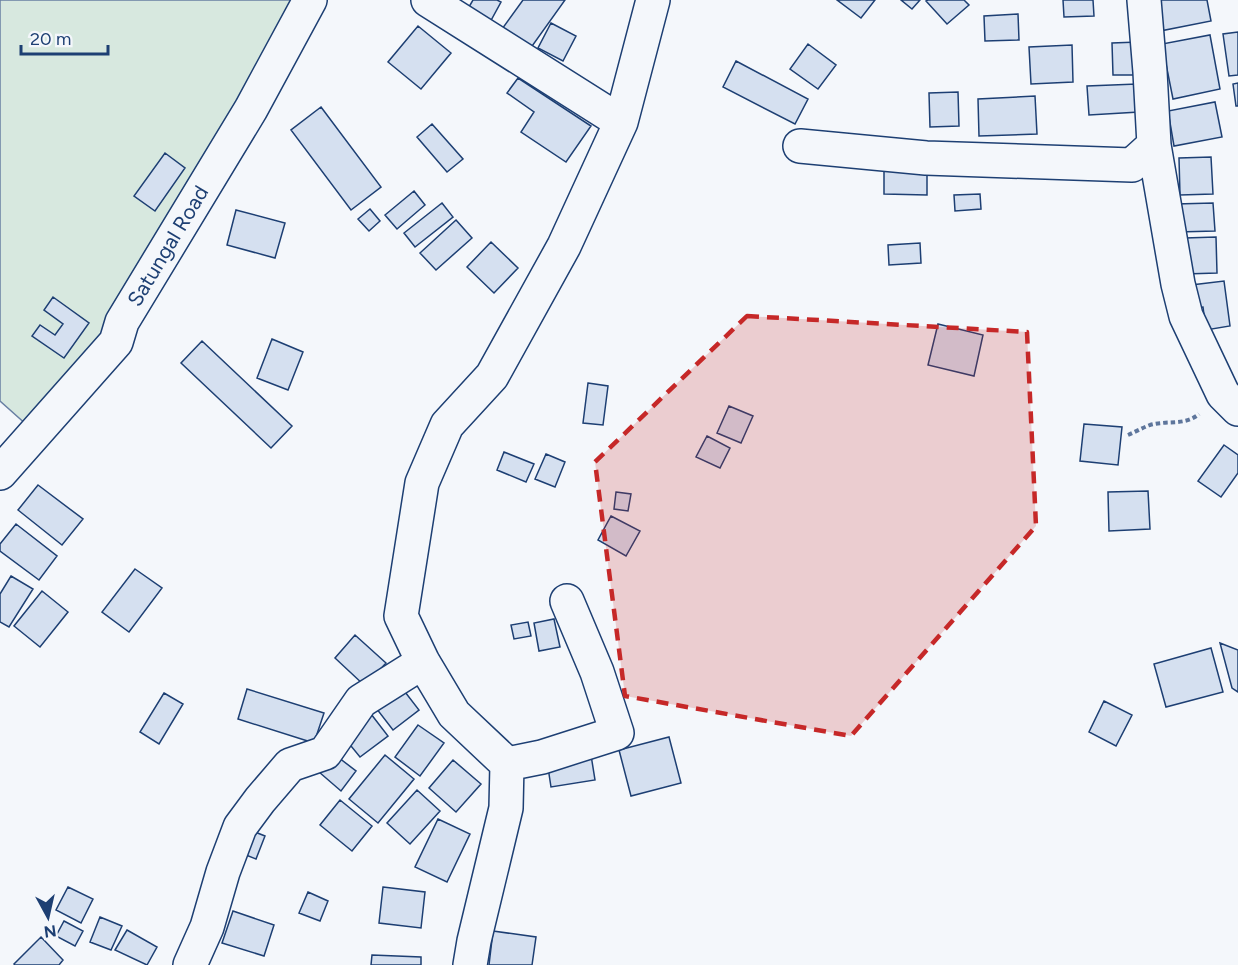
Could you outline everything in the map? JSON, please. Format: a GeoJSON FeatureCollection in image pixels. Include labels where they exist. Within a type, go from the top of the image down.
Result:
{"type":"FeatureCollection","features":[{"type":"Feature","properties":{"kind":"street","name":"Satungal Road"},"geometry":{"type":"LineString","coordinates":[[0,473],[116,342],[122,322],[251,109],[310,0]]}},
{"type":"Feature","properties":{"kind":"street"},"geometry":{"type":"LineString","coordinates":[[428,0],[621,122]]}},
{"type":"Feature","properties":{"kind":"street"},"geometry":{"type":"LineString","coordinates":[[470,965],[506,808],[507,764],[454,714],[423,662],[401,616],[422,483],[447,425],[492,376],[553,266],[590,192],[621,122],[653,0]]}},
{"type":"Feature","properties":{"kind":"street"},"geometry":{"type":"LineString","coordinates":[[1144,0],[1154,145],[1178,284],[1186,316],[1230,402]]}},
{"type":"Feature","properties":{"kind":"street"},"geometry":{"type":"LineString","coordinates":[[800,146],[926,158],[1132,165],[1154,145]]}},
{"type":"Feature","properties":{"kind":"street"},"geometry":{"type":"LineString","coordinates":[[507,764],[617,733],[597,672],[567,601]]}},
{"type":"Feature","properties":{"kind":"street"},"geometry":{"type":"LineString","coordinates":[[190,965],[207,927],[240,827],[260,800],[290,765],[325,753],[361,701],[423,662]]}},
{"type":"Feature","properties":{"kind":"path"},"geometry":{"type":"LineString","coordinates":[[1128,435],[1148,426],[1190,421],[1230,402]]}},
{"type":"Feature","properties":{"kind":"highlighted area"},"geometry":{"type":"Polygon","coordinates":[[[747,316],[1027,332],[1036,526],[851,736],[625,696],[595,462],[747,316]]]}},
{"type":"Feature","properties":{"kind":"shaded area"},"geometry":{"type":"Polygon","coordinates":[[[0,0],[299,0],[108,337],[28,426],[0,401],[0,0]]]}},
{"type":"Feature","properties":{"kind":"building"},"geometry":{"type":"Polygon","coordinates":[[[473,0],[501,2],[489,24],[466,12],[473,0]]]}},
{"type":"Feature","properties":{"kind":"building"},"geometry":{"type":"Polygon","coordinates":[[[523,0],[565,0],[530,49],[502,29],[523,0]]]}},
{"type":"Feature","properties":{"kind":"building"},"geometry":{"type":"Polygon","coordinates":[[[837,0],[875,0],[861,18],[837,0]]]}},
{"type":"Feature","properties":{"kind":"building"},"geometry":{"type":"Polygon","coordinates":[[[901,0],[920,0],[912,9],[901,0]]]}},
{"type":"Feature","properties":{"kind":"building"},"geometry":{"type":"Polygon","coordinates":[[[964,0],[969,5],[947,24],[926,1],[964,0]]]}},
{"type":"Feature","properties":{"kind":"building"},"geometry":{"type":"Polygon","coordinates":[[[1063,0],[1093,0],[1094,16],[1064,17],[1063,0]]]}},
{"type":"Feature","properties":{"kind":"building"},"geometry":{"type":"Polygon","coordinates":[[[1154,0],[1207,0],[1211,21],[1160,31],[1154,0]]]}},
{"type":"Feature","properties":{"kind":"building"},"geometry":{"type":"Polygon","coordinates":[[[1018,14],[1019,40],[985,41],[984,16],[1018,14]]]}},
{"type":"Feature","properties":{"kind":"building"},"geometry":{"type":"Polygon","coordinates":[[[551,23],[576,36],[563,61],[538,48],[551,23]]]}},
{"type":"Feature","properties":{"kind":"building"},"geometry":{"type":"Polygon","coordinates":[[[418,26],[451,53],[421,89],[388,62],[418,26]]]}},
{"type":"Feature","properties":{"kind":"building"},"geometry":{"type":"Polygon","coordinates":[[[1238,32],[1238,75],[1229,76],[1223,34],[1238,32]]]}},
{"type":"Feature","properties":{"kind":"building"},"geometry":{"type":"Polygon","coordinates":[[[1210,35],[1220,89],[1173,99],[1162,44],[1210,35]]]}},
{"type":"Feature","properties":{"kind":"building"},"geometry":{"type":"Polygon","coordinates":[[[1138,42],[1139,75],[1113,75],[1112,43],[1138,42]]]}},
{"type":"Feature","properties":{"kind":"building"},"geometry":{"type":"Polygon","coordinates":[[[808,44],[836,65],[818,89],[790,69],[808,44]]]}},
{"type":"Feature","properties":{"kind":"building"},"geometry":{"type":"Polygon","coordinates":[[[1072,45],[1073,82],[1031,84],[1029,47],[1072,45]]]}},
{"type":"Feature","properties":{"kind":"building"},"geometry":{"type":"Polygon","coordinates":[[[736,61],[808,99],[795,124],[723,87],[736,61]]]}},
{"type":"Feature","properties":{"kind":"building"},"geometry":{"type":"Polygon","coordinates":[[[518,78],[591,126],[566,162],[521,132],[534,112],[507,93],[518,78]]]}},
{"type":"Feature","properties":{"kind":"building"},"geometry":{"type":"Polygon","coordinates":[[[1238,83],[1238,106],[1236,106],[1233,84],[1238,83]]]}},
{"type":"Feature","properties":{"kind":"building"},"geometry":{"type":"Polygon","coordinates":[[[1137,84],[1139,112],[1089,115],[1087,86],[1137,84]]]}},
{"type":"Feature","properties":{"kind":"building"},"geometry":{"type":"Polygon","coordinates":[[[958,92],[959,126],[930,127],[929,93],[958,92]]]}},
{"type":"Feature","properties":{"kind":"building"},"geometry":{"type":"Polygon","coordinates":[[[1035,96],[1037,134],[979,136],[978,99],[1035,96]]]}},
{"type":"Feature","properties":{"kind":"building"},"geometry":{"type":"Polygon","coordinates":[[[1215,102],[1222,137],[1174,146],[1168,111],[1215,102]]]}},
{"type":"Feature","properties":{"kind":"building"},"geometry":{"type":"Polygon","coordinates":[[[321,107],[381,187],[351,210],[291,130],[321,107]]]}},
{"type":"Feature","properties":{"kind":"building"},"geometry":{"type":"Polygon","coordinates":[[[432,124],[463,159],[447,172],[417,137],[432,124]]]}},
{"type":"Feature","properties":{"kind":"building"},"geometry":{"type":"Polygon","coordinates":[[[165,153],[185,168],[155,211],[134,196],[165,153]]]}},
{"type":"Feature","properties":{"kind":"building"},"geometry":{"type":"Polygon","coordinates":[[[1211,157],[1213,194],[1180,195],[1179,158],[1211,157]]]}},
{"type":"Feature","properties":{"kind":"building"},"geometry":{"type":"Polygon","coordinates":[[[884,164],[927,164],[927,195],[884,194],[884,164]]]}},
{"type":"Feature","properties":{"kind":"building"},"geometry":{"type":"Polygon","coordinates":[[[414,191],[425,205],[397,229],[385,215],[414,191]]]}},
{"type":"Feature","properties":{"kind":"building"},"geometry":{"type":"Polygon","coordinates":[[[980,194],[981,209],[955,211],[954,195],[980,194]]]}},
{"type":"Feature","properties":{"kind":"building"},"geometry":{"type":"Polygon","coordinates":[[[442,203],[453,217],[415,247],[404,233],[442,203]]]}},
{"type":"Feature","properties":{"kind":"building"},"geometry":{"type":"Polygon","coordinates":[[[1213,203],[1215,231],[1177,232],[1176,204],[1213,203]]]}},
{"type":"Feature","properties":{"kind":"building"},"geometry":{"type":"Polygon","coordinates":[[[370,209],[380,221],[369,231],[358,219],[370,209]]]}},
{"type":"Feature","properties":{"kind":"building"},"geometry":{"type":"Polygon","coordinates":[[[236,210],[285,223],[275,258],[227,245],[236,210]]]}},
{"type":"Feature","properties":{"kind":"building"},"geometry":{"type":"Polygon","coordinates":[[[456,220],[472,238],[436,270],[420,253],[456,220]]]}},
{"type":"Feature","properties":{"kind":"building"},"geometry":{"type":"Polygon","coordinates":[[[1216,237],[1217,273],[1185,274],[1185,238],[1216,237]]]}},
{"type":"Feature","properties":{"kind":"building"},"geometry":{"type":"Polygon","coordinates":[[[491,242],[518,268],[494,293],[467,267],[491,242]]]}},
{"type":"Feature","properties":{"kind":"building"},"geometry":{"type":"Polygon","coordinates":[[[920,243],[921,263],[889,265],[888,245],[920,243]]]}},
{"type":"Feature","properties":{"kind":"building"},"geometry":{"type":"Polygon","coordinates":[[[1224,281],[1230,326],[1206,330],[1203,307],[1186,309],[1183,286],[1224,281]]]}},
{"type":"Feature","properties":{"kind":"building"},"geometry":{"type":"Polygon","coordinates":[[[53,297],[89,323],[64,358],[32,336],[40,325],[55,335],[63,324],[44,310],[53,297]]]}},
{"type":"Feature","properties":{"kind":"building"},"geometry":{"type":"Polygon","coordinates":[[[938,324],[983,335],[974,376],[928,365],[938,324]]]}},
{"type":"Feature","properties":{"kind":"building"},"geometry":{"type":"Polygon","coordinates":[[[272,339],[303,352],[288,390],[257,378],[272,339]]]}},
{"type":"Feature","properties":{"kind":"building"},"geometry":{"type":"Polygon","coordinates":[[[202,341],[292,426],[271,448],[181,363],[202,341]]]}},
{"type":"Feature","properties":{"kind":"building"},"geometry":{"type":"Polygon","coordinates":[[[588,383],[608,386],[603,425],[583,423],[588,383]]]}},
{"type":"Feature","properties":{"kind":"building"},"geometry":{"type":"Polygon","coordinates":[[[729,406],[753,416],[741,443],[717,433],[729,406]]]}},
{"type":"Feature","properties":{"kind":"building"},"geometry":{"type":"Polygon","coordinates":[[[1084,424],[1122,427],[1118,465],[1080,461],[1084,424]]]}},
{"type":"Feature","properties":{"kind":"building"},"geometry":{"type":"Polygon","coordinates":[[[707,436],[730,448],[720,468],[696,457],[707,436]]]}},
{"type":"Feature","properties":{"kind":"building"},"geometry":{"type":"Polygon","coordinates":[[[1224,445],[1238,455],[1238,473],[1221,497],[1198,481],[1224,445]]]}},
{"type":"Feature","properties":{"kind":"building"},"geometry":{"type":"Polygon","coordinates":[[[504,452],[534,464],[526,482],[497,470],[504,452]]]}},
{"type":"Feature","properties":{"kind":"building"},"geometry":{"type":"Polygon","coordinates":[[[546,454],[565,462],[555,487],[535,479],[546,454]]]}},
{"type":"Feature","properties":{"kind":"building"},"geometry":{"type":"Polygon","coordinates":[[[38,485],[83,519],[62,545],[18,510],[38,485]]]}},
{"type":"Feature","properties":{"kind":"building"},"geometry":{"type":"Polygon","coordinates":[[[1148,491],[1150,529],[1109,531],[1108,492],[1148,491]]]}},
{"type":"Feature","properties":{"kind":"building"},"geometry":{"type":"Polygon","coordinates":[[[616,492],[631,494],[628,511],[614,509],[616,492]]]}},
{"type":"Feature","properties":{"kind":"building"},"geometry":{"type":"Polygon","coordinates":[[[611,516],[640,531],[626,556],[598,540],[611,516]]]}},
{"type":"Feature","properties":{"kind":"building"},"geometry":{"type":"Polygon","coordinates":[[[16,524],[57,556],[39,580],[0,551],[0,544],[16,524]]]}},
{"type":"Feature","properties":{"kind":"building"},"geometry":{"type":"Polygon","coordinates":[[[135,569],[162,588],[129,632],[102,612],[135,569]]]}},
{"type":"Feature","properties":{"kind":"building"},"geometry":{"type":"Polygon","coordinates":[[[11,576],[33,589],[9,627],[0,622],[0,594],[11,576]]]}},
{"type":"Feature","properties":{"kind":"building"},"geometry":{"type":"Polygon","coordinates":[[[42,591],[68,612],[40,647],[14,626],[42,591]]]}},
{"type":"Feature","properties":{"kind":"building"},"geometry":{"type":"Polygon","coordinates":[[[554,619],[560,647],[539,651],[534,623],[554,619]]]}},
{"type":"Feature","properties":{"kind":"building"},"geometry":{"type":"Polygon","coordinates":[[[528,622],[531,636],[514,639],[511,625],[528,622]]]}},
{"type":"Feature","properties":{"kind":"building"},"geometry":{"type":"Polygon","coordinates":[[[355,635],[386,663],[365,686],[335,658],[355,635]]]}},
{"type":"Feature","properties":{"kind":"building"},"geometry":{"type":"Polygon","coordinates":[[[1220,643],[1238,650],[1238,692],[1232,688],[1220,643]]]}},
{"type":"Feature","properties":{"kind":"building"},"geometry":{"type":"Polygon","coordinates":[[[1211,648],[1223,692],[1166,707],[1154,664],[1211,648]]]}},
{"type":"Feature","properties":{"kind":"building"},"geometry":{"type":"Polygon","coordinates":[[[402,688],[419,710],[393,730],[376,708],[402,688]]]}},
{"type":"Feature","properties":{"kind":"building"},"geometry":{"type":"Polygon","coordinates":[[[247,689],[324,713],[314,743],[238,719],[247,689]]]}},
{"type":"Feature","properties":{"kind":"building"},"geometry":{"type":"Polygon","coordinates":[[[164,693],[183,704],[159,744],[140,732],[164,693]]]}},
{"type":"Feature","properties":{"kind":"building"},"geometry":{"type":"Polygon","coordinates":[[[1104,701],[1132,715],[1116,746],[1089,732],[1104,701]]]}},
{"type":"Feature","properties":{"kind":"building"},"geometry":{"type":"Polygon","coordinates":[[[371,714],[388,736],[360,757],[342,735],[371,714]]]}},
{"type":"Feature","properties":{"kind":"building"},"geometry":{"type":"Polygon","coordinates":[[[418,725],[444,743],[420,776],[395,757],[418,725]]]}},
{"type":"Feature","properties":{"kind":"building"},"geometry":{"type":"Polygon","coordinates":[[[669,737],[681,783],[631,796],[619,750],[669,737]]]}},
{"type":"Feature","properties":{"kind":"building"},"geometry":{"type":"Polygon","coordinates":[[[334,754],[356,771],[341,791],[319,772],[334,754]]]}},
{"type":"Feature","properties":{"kind":"building"},"geometry":{"type":"Polygon","coordinates":[[[385,755],[414,779],[378,823],[349,799],[385,755]]]}},
{"type":"Feature","properties":{"kind":"building"},"geometry":{"type":"Polygon","coordinates":[[[591,755],[595,780],[551,787],[547,761],[591,755]]]}},
{"type":"Feature","properties":{"kind":"building"},"geometry":{"type":"Polygon","coordinates":[[[453,760],[481,784],[456,812],[429,788],[453,760]]]}},
{"type":"Feature","properties":{"kind":"building"},"geometry":{"type":"Polygon","coordinates":[[[417,790],[440,811],[410,844],[387,823],[417,790]]]}},
{"type":"Feature","properties":{"kind":"building"},"geometry":{"type":"Polygon","coordinates":[[[340,800],[372,826],[352,851],[320,825],[340,800]]]}},
{"type":"Feature","properties":{"kind":"building"},"geometry":{"type":"Polygon","coordinates":[[[438,819],[470,834],[447,882],[415,867],[438,819]]]}},
{"type":"Feature","properties":{"kind":"building"},"geometry":{"type":"Polygon","coordinates":[[[250,830],[265,836],[256,859],[241,853],[250,830]]]}},
{"type":"Feature","properties":{"kind":"building"},"geometry":{"type":"Polygon","coordinates":[[[68,887],[93,899],[81,923],[56,910],[68,887]]]}},
{"type":"Feature","properties":{"kind":"building"},"geometry":{"type":"Polygon","coordinates":[[[383,887],[425,892],[421,928],[379,923],[383,887]]]}},
{"type":"Feature","properties":{"kind":"building"},"geometry":{"type":"Polygon","coordinates":[[[308,892],[328,901],[320,921],[299,913],[308,892]]]}},
{"type":"Feature","properties":{"kind":"building"},"geometry":{"type":"Polygon","coordinates":[[[233,911],[274,925],[264,956],[222,943],[233,911]]]}},
{"type":"Feature","properties":{"kind":"building"},"geometry":{"type":"Polygon","coordinates":[[[100,917],[122,926],[111,950],[90,942],[100,917]]]}},
{"type":"Feature","properties":{"kind":"building"},"geometry":{"type":"Polygon","coordinates":[[[64,921],[83,931],[75,946],[56,936],[64,921]]]}},
{"type":"Feature","properties":{"kind":"building"},"geometry":{"type":"Polygon","coordinates":[[[127,930],[157,947],[147,965],[115,950],[127,930]]]}},
{"type":"Feature","properties":{"kind":"building"},"geometry":{"type":"Polygon","coordinates":[[[493,931],[536,937],[532,965],[489,965],[493,931]]]}},
{"type":"Feature","properties":{"kind":"building"},"geometry":{"type":"Polygon","coordinates":[[[41,937],[63,960],[59,965],[15,965],[14,964],[41,937]]]}},
{"type":"Feature","properties":{"kind":"building"},"geometry":{"type":"Polygon","coordinates":[[[372,955],[421,957],[421,965],[371,965],[372,955]]]}}]}
